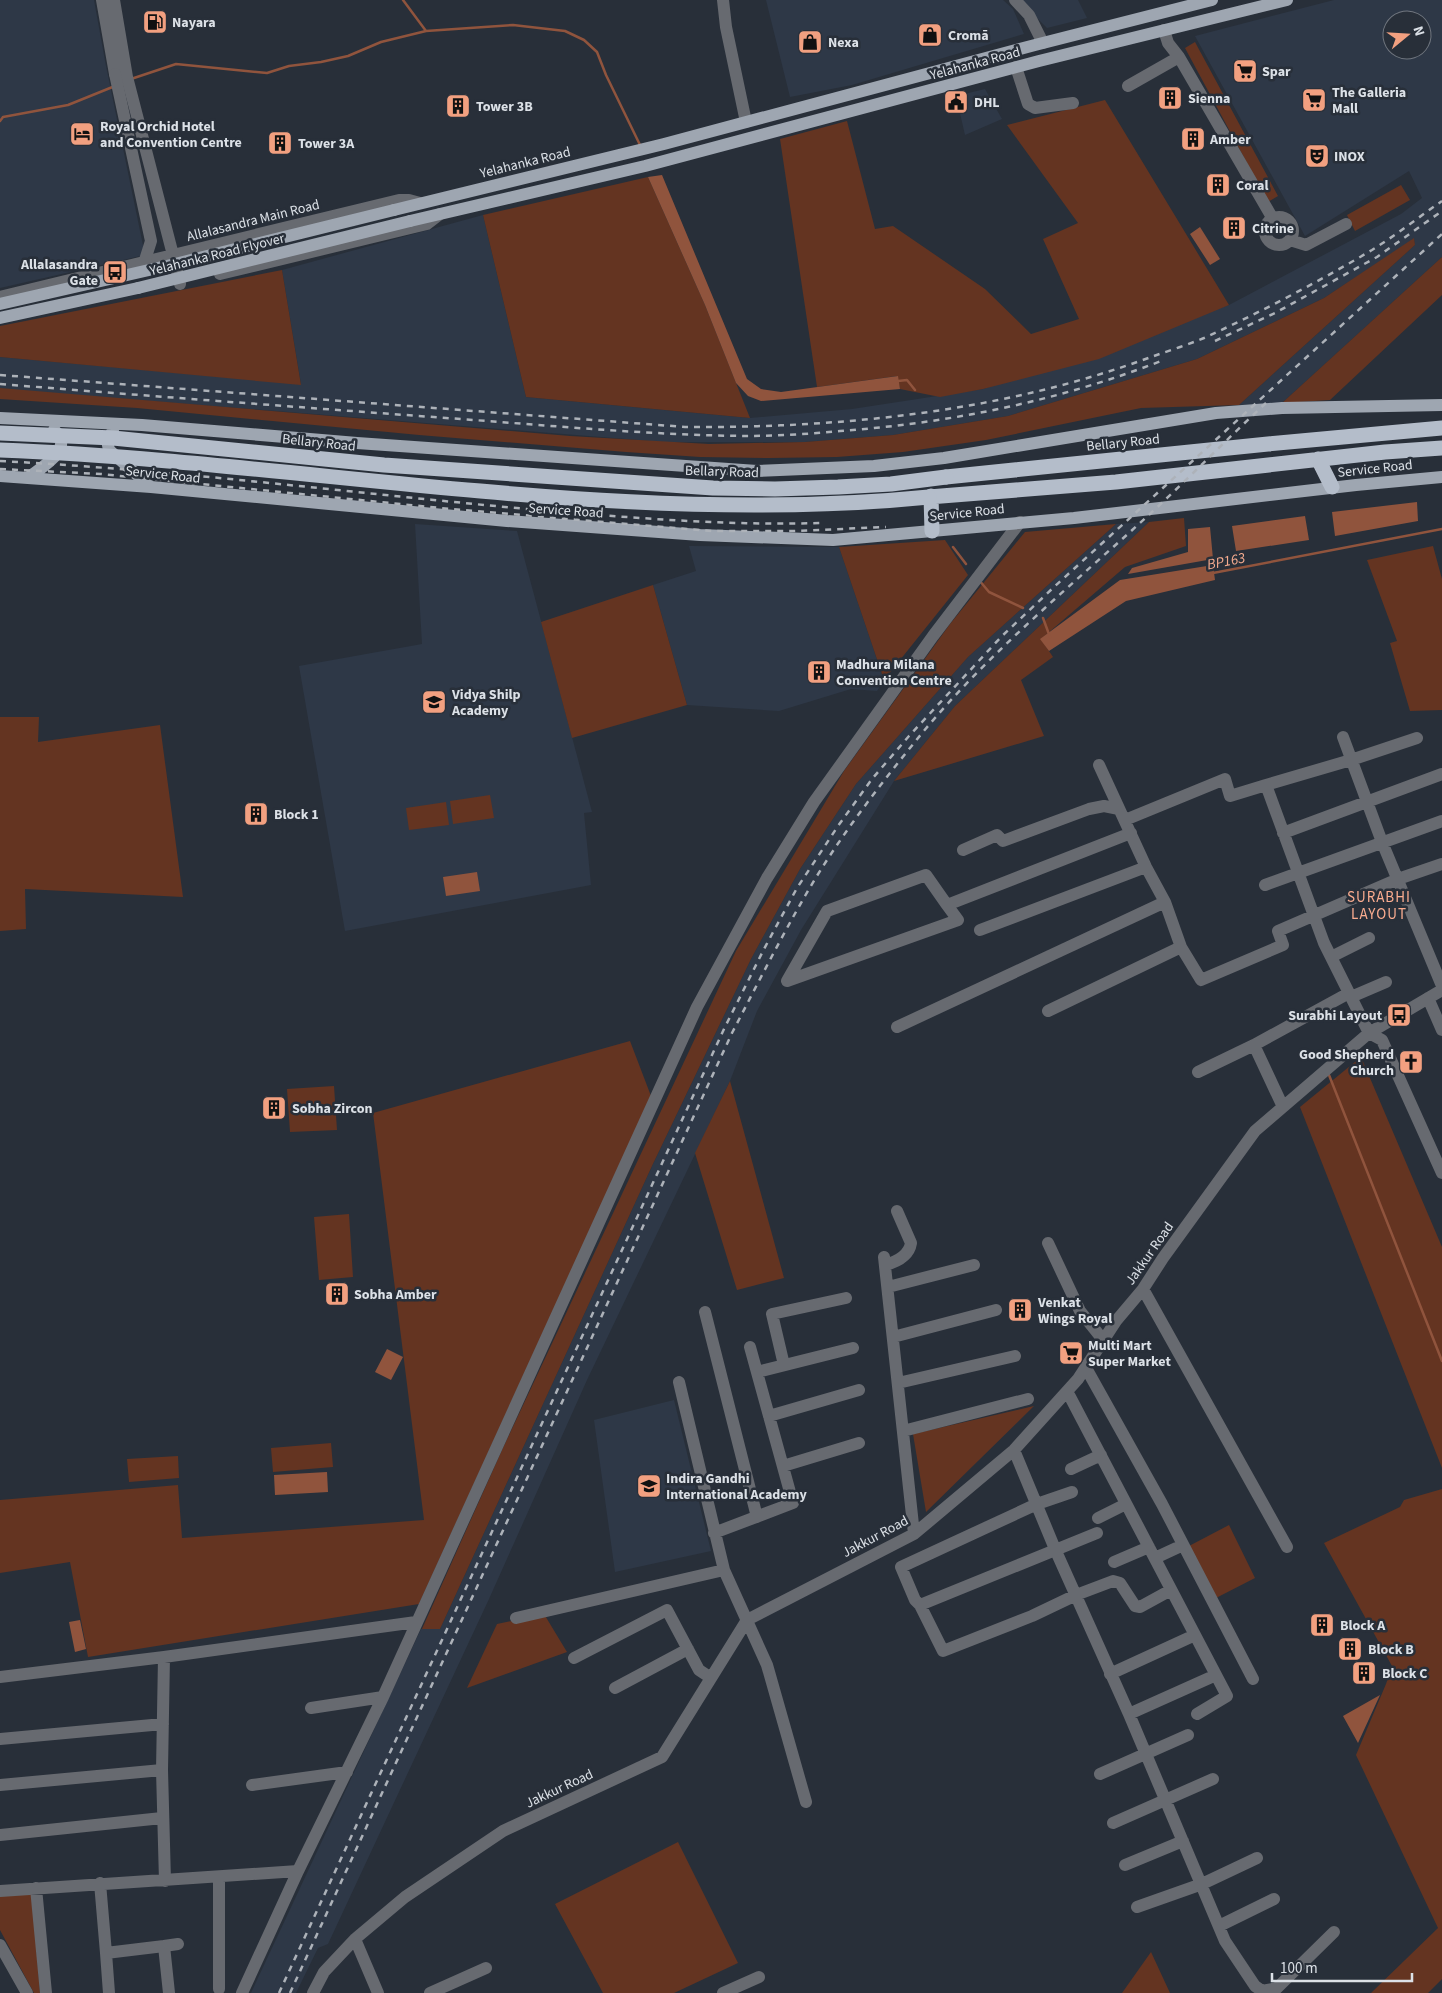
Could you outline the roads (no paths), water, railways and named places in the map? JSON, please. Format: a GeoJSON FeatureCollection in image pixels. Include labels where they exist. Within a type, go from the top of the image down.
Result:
{"type":"FeatureCollection","features":[{"type":"Feature","properties":{"kind":"highway","name":"Bellary Road"},"geometry":{"type":"LineString","coordinates":[[0,433],[113,438],[384,465],[713,488],[775,490],[891,484],[1438,426]]}},
{"type":"Feature","properties":{"kind":"highway"},"geometry":{"type":"LineString","coordinates":[[0,450],[156,458],[346,479],[470,490],[686,503],[789,505],[894,500],[1116,482],[1318,459],[1442,448]]}},
{"type":"Feature","properties":{"kind":"highway"},"geometry":{"type":"LineString","coordinates":[[1318,459],[1332,487]]}},
{"type":"Feature","properties":{"kind":"highway"},"geometry":{"type":"LineString","coordinates":[[930,497],[932,531]]}},
{"type":"Feature","properties":{"kind":"main road","name":"Yelahanka Road"},"geometry":{"type":"LineString","coordinates":[[420,203],[638,151],[1043,43],[1180,4],[1212,0]]}},
{"type":"Feature","properties":{"kind":"main road","name":"Yelahanka Road"},"geometry":{"type":"LineString","coordinates":[[612,174],[1016,67],[1287,0]]}},
{"type":"Feature","properties":{"kind":"main road"},"geometry":{"type":"LineString","coordinates":[[701,134],[704,150]]}},
{"type":"Feature","properties":{"kind":"main road"},"geometry":{"type":"LineString","coordinates":[[440,214],[612,174],[608,158]]}},
{"type":"Feature","properties":{"kind":"main road","name":"Yelahanka Road Flyover"},"geometry":{"type":"LineString","coordinates":[[0,304],[420,203]]}},
{"type":"Feature","properties":{"kind":"main road","name":"Yelahanka Road Flyover"},"geometry":{"type":"LineString","coordinates":[[0,318],[166,282],[440,214]]}},
{"type":"Feature","properties":{"kind":"main road"},"geometry":{"type":"LineString","coordinates":[[0,418],[142,425],[377,445],[757,471],[874,466],[936,459],[1216,413],[1282,408],[1442,405]]}},
{"type":"Feature","properties":{"kind":"main road"},"geometry":{"type":"LineString","coordinates":[[29,477],[59,454],[61,444],[58,434],[51,428],[32,420]]}},
{"type":"Feature","properties":{"kind":"main road"},"geometry":{"type":"LineString","coordinates":[[142,425],[111,432],[107,440],[108,447],[118,459],[151,487]]}},
{"type":"Feature","properties":{"kind":"main road","name":"Service Road"},"geometry":{"type":"LineString","coordinates":[[0,476],[151,487],[479,518],[700,535],[833,540],[1130,512],[1332,487],[1442,477]]}},
{"type":"Feature","properties":{"kind":"street","name":"Allalasandra Main Road"},"geometry":{"type":"LineString","coordinates":[[102,0],[118,67],[173,255],[399,200],[420,203]]}},
{"type":"Feature","properties":{"kind":"street","name":"Allalasandra Main Road"},"geometry":{"type":"LineString","coordinates":[[114,0],[118,67]]}},
{"type":"Feature","properties":{"kind":"street"},"geometry":{"type":"LineString","coordinates":[[723,0],[726,27],[746,122]]}},
{"type":"Feature","properties":{"kind":"street"},"geometry":{"type":"LineString","coordinates":[[1015,0],[1029,15],[1043,43]]}},
{"type":"Feature","properties":{"kind":"street"},"geometry":{"type":"LineString","coordinates":[[1169,29],[1179,57],[1273,219]]}},
{"type":"Feature","properties":{"kind":"street"},"geometry":{"type":"LineString","coordinates":[[1128,86],[1179,57]]}},
{"type":"Feature","properties":{"kind":"street"},"geometry":{"type":"LineString","coordinates":[[118,67],[151,241],[145,260],[133,273]]}},
{"type":"Feature","properties":{"kind":"street"},"geometry":{"type":"LineString","coordinates":[[1016,67],[1028,104],[1035,108],[1045,108],[1073,103]]}},
{"type":"Feature","properties":{"kind":"street"},"geometry":{"type":"LineString","coordinates":[[0,322],[180,284],[426,224],[440,214]]}},
{"type":"Feature","properties":{"kind":"street"},"geometry":{"type":"LineString","coordinates":[[1282,218],[1290,222],[1293,231],[1290,240],[1283,245],[1270,242],[1266,234],[1269,222],[1273,219],[1282,218]]}},
{"type":"Feature","properties":{"kind":"street"},"geometry":{"type":"LineString","coordinates":[[1290,240],[1306,245],[1346,224]]}},
{"type":"Feature","properties":{"kind":"street"},"geometry":{"type":"LineString","coordinates":[[0,297],[173,255],[180,284]]}},
{"type":"Feature","properties":{"kind":"street"},"geometry":{"type":"LineString","coordinates":[[242,1993],[298,1871],[383,1697],[697,1007],[767,878],[814,802],[933,636],[1020,522]]}},
{"type":"Feature","properties":{"kind":"street"},"geometry":{"type":"LineString","coordinates":[[1342,737],[1382,842],[1442,986]]}},
{"type":"Feature","properties":{"kind":"street"},"geometry":{"type":"LineString","coordinates":[[963,850],[997,835],[1003,841],[1089,809],[1104,806],[1122,814],[1225,779],[1230,796],[1417,738]]}},
{"type":"Feature","properties":{"kind":"street"},"geometry":{"type":"LineString","coordinates":[[1099,765],[1146,867],[1165,902],[1181,947],[1201,980],[1283,944],[1278,931],[1398,879],[1442,864]]}},
{"type":"Feature","properties":{"kind":"street"},"geometry":{"type":"LineString","coordinates":[[1282,833],[1442,774]]}},
{"type":"Feature","properties":{"kind":"street"},"geometry":{"type":"LineString","coordinates":[[1266,785],[1282,833],[1331,957],[1369,1032],[1382,1040],[1442,1173]]}},
{"type":"Feature","properties":{"kind":"street"},"geometry":{"type":"LineString","coordinates":[[1265,885],[1442,821]]}},
{"type":"Feature","properties":{"kind":"street"},"geometry":{"type":"LineString","coordinates":[[947,904],[1131,834]]}},
{"type":"Feature","properties":{"kind":"street"},"geometry":{"type":"LineString","coordinates":[[980,930],[1146,867]]}},
{"type":"Feature","properties":{"kind":"street"},"geometry":{"type":"LineString","coordinates":[[926,875],[947,904],[958,920],[787,981],[826,911],[926,875]]}},
{"type":"Feature","properties":{"kind":"street"},"geometry":{"type":"LineString","coordinates":[[897,1027],[1165,902]]}},
{"type":"Feature","properties":{"kind":"street"},"geometry":{"type":"LineString","coordinates":[[1331,957],[1370,938]]}},
{"type":"Feature","properties":{"kind":"street"},"geometry":{"type":"LineString","coordinates":[[1048,1011],[1181,947]]}},
{"type":"Feature","properties":{"kind":"street"},"geometry":{"type":"LineString","coordinates":[[1198,1072],[1350,995],[1386,982]]}},
{"type":"Feature","properties":{"kind":"street","name":"Jakkur Road"},"geometry":{"type":"LineString","coordinates":[[313,1993],[324,1972],[355,1939],[405,1897],[503,1831],[662,1757],[746,1620],[914,1534],[1014,1450],[1086,1368],[1116,1321],[1143,1288],[1255,1131],[1369,1032],[1442,990]]}},
{"type":"Feature","properties":{"kind":"street"},"geometry":{"type":"LineString","coordinates":[[1428,998],[1442,1030]]}},
{"type":"Feature","properties":{"kind":"street"},"geometry":{"type":"LineString","coordinates":[[1254,1045],[1283,1107]]}},
{"type":"Feature","properties":{"kind":"street"},"geometry":{"type":"LineString","coordinates":[[897,1211],[911,1248],[897,1262],[885,1261],[914,1534]]}},
{"type":"Feature","properties":{"kind":"street"},"geometry":{"type":"LineString","coordinates":[[1048,1242],[1080,1312],[1104,1341]]}},
{"type":"Feature","properties":{"kind":"street"},"geometry":{"type":"LineString","coordinates":[[888,1287],[974,1265]]}},
{"type":"Feature","properties":{"kind":"street"},"geometry":{"type":"LineString","coordinates":[[1143,1288],[1287,1547]]}},
{"type":"Feature","properties":{"kind":"street"},"geometry":{"type":"LineString","coordinates":[[784,1365],[772,1314],[846,1298]]}},
{"type":"Feature","properties":{"kind":"street"},"geometry":{"type":"LineString","coordinates":[[893,1337],[996,1310]]}},
{"type":"Feature","properties":{"kind":"street"},"geometry":{"type":"LineString","coordinates":[[705,1312],[757,1517]]}},
{"type":"Feature","properties":{"kind":"street"},"geometry":{"type":"LineString","coordinates":[[714,1533],[793,1503],[750,1347]]}},
{"type":"Feature","properties":{"kind":"street"},"geometry":{"type":"LineString","coordinates":[[757,1372],[853,1348]]}},
{"type":"Feature","properties":{"kind":"street"},"geometry":{"type":"LineString","coordinates":[[898,1383],[1015,1356]]}},
{"type":"Feature","properties":{"kind":"street"},"geometry":{"type":"LineString","coordinates":[[1086,1368],[1183,1544],[1253,1679]]}},
{"type":"Feature","properties":{"kind":"street"},"geometry":{"type":"LineString","coordinates":[[679,1382],[724,1570],[767,1665],[806,1802]]}},
{"type":"Feature","properties":{"kind":"street"},"geometry":{"type":"LineString","coordinates":[[769,1416],[859,1390]]}},
{"type":"Feature","properties":{"kind":"street"},"geometry":{"type":"LineString","coordinates":[[1067,1391],[1227,1696],[1197,1714]]}},
{"type":"Feature","properties":{"kind":"street"},"geometry":{"type":"LineString","coordinates":[[903,1430],[1028,1399]]}},
{"type":"Feature","properties":{"kind":"street"},"geometry":{"type":"LineString","coordinates":[[783,1466],[859,1443]]}},
{"type":"Feature","properties":{"kind":"street"},"geometry":{"type":"LineString","coordinates":[[1014,1450],[1055,1549],[1110,1674],[1130,1714],[1225,1942],[1255,1986],[1262,1991],[1277,1988],[1334,1932]]}},
{"type":"Feature","properties":{"kind":"street"},"geometry":{"type":"LineString","coordinates":[[1071,1469],[1100,1455]]}},
{"type":"Feature","properties":{"kind":"street"},"geometry":{"type":"LineString","coordinates":[[1072,1492],[1036,1504],[901,1567],[915,1600],[920,1605],[943,1652],[1113,1581],[1120,1583],[1135,1606],[1140,1607],[1171,1590]]}},
{"type":"Feature","properties":{"kind":"street"},"geometry":{"type":"LineString","coordinates":[[1098,1518],[1126,1504]]}},
{"type":"Feature","properties":{"kind":"street"},"geometry":{"type":"LineString","coordinates":[[920,1605],[1096,1533]]}},
{"type":"Feature","properties":{"kind":"street"},"geometry":{"type":"LineString","coordinates":[[1155,1558],[1183,1544]]}},
{"type":"Feature","properties":{"kind":"street"},"geometry":{"type":"LineString","coordinates":[[1114,1562],[1148,1546]]}},
{"type":"Feature","properties":{"kind":"street"},"geometry":{"type":"LineString","coordinates":[[516,1618],[724,1570]]}},
{"type":"Feature","properties":{"kind":"street"},"geometry":{"type":"LineString","coordinates":[[574,1658],[667,1610],[699,1670],[711,1678]]}},
{"type":"Feature","properties":{"kind":"street"},"geometry":{"type":"LineString","coordinates":[[0,1677],[164,1657],[416,1622]]}},
{"type":"Feature","properties":{"kind":"street"},"geometry":{"type":"LineString","coordinates":[[1110,1674],[1195,1635]]}},
{"type":"Feature","properties":{"kind":"street"},"geometry":{"type":"LineString","coordinates":[[615,1688],[688,1649]]}},
{"type":"Feature","properties":{"kind":"street"},"geometry":{"type":"LineString","coordinates":[[164,1657],[162,1818],[165,1880]]}},
{"type":"Feature","properties":{"kind":"street"},"geometry":{"type":"LineString","coordinates":[[1130,1714],[1216,1675]]}},
{"type":"Feature","properties":{"kind":"street"},"geometry":{"type":"LineString","coordinates":[[311,1708],[383,1697]]}},
{"type":"Feature","properties":{"kind":"street"},"geometry":{"type":"LineString","coordinates":[[0,1739],[163,1724]]}},
{"type":"Feature","properties":{"kind":"street"},"geometry":{"type":"LineString","coordinates":[[1100,1774],[1188,1734]]}},
{"type":"Feature","properties":{"kind":"street"},"geometry":{"type":"LineString","coordinates":[[0,1786],[162,1770]]}},
{"type":"Feature","properties":{"kind":"street"},"geometry":{"type":"LineString","coordinates":[[252,1785],[347,1772]]}},
{"type":"Feature","properties":{"kind":"street"},"geometry":{"type":"LineString","coordinates":[[1113,1824],[1213,1779]]}},
{"type":"Feature","properties":{"kind":"street"},"geometry":{"type":"LineString","coordinates":[[0,1835],[162,1818]]}},
{"type":"Feature","properties":{"kind":"street"},"geometry":{"type":"LineString","coordinates":[[1125,1865],[1183,1841]]}},
{"type":"Feature","properties":{"kind":"street"},"geometry":{"type":"LineString","coordinates":[[1137,1907],[1202,1884],[1257,1858]]}},
{"type":"Feature","properties":{"kind":"street"},"geometry":{"type":"LineString","coordinates":[[0,1891],[298,1871]]}},
{"type":"Feature","properties":{"kind":"street"},"geometry":{"type":"LineString","coordinates":[[219,1877],[219,1989]]}},
{"type":"Feature","properties":{"kind":"street"},"geometry":{"type":"LineString","coordinates":[[100,1883],[108,1993]]}},
{"type":"Feature","properties":{"kind":"street"},"geometry":{"type":"LineString","coordinates":[[36,1888],[46,1993]]}},
{"type":"Feature","properties":{"kind":"street"},"geometry":{"type":"LineString","coordinates":[[1219,1926],[1274,1898]]}},
{"type":"Feature","properties":{"kind":"street"},"geometry":{"type":"LineString","coordinates":[[355,1939],[378,1993]]}},
{"type":"Feature","properties":{"kind":"street"},"geometry":{"type":"LineString","coordinates":[[106,1953],[178,1944]]}},
{"type":"Feature","properties":{"kind":"street"},"geometry":{"type":"LineString","coordinates":[[0,1945],[27,1993]]}},
{"type":"Feature","properties":{"kind":"street"},"geometry":{"type":"LineString","coordinates":[[164,1946],[169,1993]]}},
{"type":"Feature","properties":{"kind":"street"},"geometry":{"type":"LineString","coordinates":[[430,1993],[486,1968]]}},
{"type":"Feature","properties":{"kind":"street"},"geometry":{"type":"LineString","coordinates":[[722,1993],[759,1977]]}},
{"type":"Feature","properties":{"kind":"waterway"},"geometry":{"type":"LineString","coordinates":[[403,0],[426,31]]}},
{"type":"Feature","properties":{"kind":"waterway"},"geometry":{"type":"LineString","coordinates":[[131,79],[176,64],[267,73],[289,66],[348,56],[381,42],[426,31],[513,25],[565,31],[584,40],[597,52],[641,147]]}},
{"type":"Feature","properties":{"kind":"waterway"},"geometry":{"type":"LineString","coordinates":[[0,121],[3,117],[68,105],[115,86]]}},
{"type":"Feature","properties":{"kind":"waterway"},"geometry":{"type":"LineString","coordinates":[[898,381],[907,380],[915,390]]}},
{"type":"Feature","properties":{"kind":"waterway","name":"BP163"},"geometry":{"type":"LineString","coordinates":[[1213,573],[1442,529]]}},
{"type":"Feature","properties":{"kind":"waterway"},"geometry":{"type":"LineString","coordinates":[[953,547],[966,564]]}},
{"type":"Feature","properties":{"kind":"waterway"},"geometry":{"type":"LineString","coordinates":[[979,580],[989,592],[1023,608]]}},
{"type":"Feature","properties":{"kind":"waterway","name":"BP163"},"geometry":{"type":"LineString","coordinates":[[1043,618],[1050,637]]}},
{"type":"Feature","properties":{"kind":"waterway"},"geometry":{"type":"LineString","coordinates":[[1329,1075],[1442,1361]]}},
{"type":"Feature","properties":{"kind":"railway"},"geometry":{"type":"LineString","coordinates":[[0,375],[685,427],[744,427],[863,420],[980,404],[1038,391],[1095,376],[1178,348],[1204,338],[1268,307],[1352,262],[1442,201]]}},
{"type":"Feature","properties":{"kind":"railway"},"geometry":{"type":"LineString","coordinates":[[1215,341],[1275,313],[1377,257],[1442,211]]}},
{"type":"Feature","properties":{"kind":"railway"},"geometry":{"type":"LineString","coordinates":[[279,1993],[724,1029],[797,888],[872,779],[909,736],[1001,637],[1442,234]]}},
{"type":"Feature","properties":{"kind":"railway"},"geometry":{"type":"LineString","coordinates":[[0,384],[596,429],[671,434],[758,436],[881,427],[963,416],[1043,399],[1083,388],[1161,361]]}},
{"type":"Feature","properties":{"kind":"railway"},"geometry":{"type":"LineString","coordinates":[[290,1993],[732,1033],[786,930],[817,876],[856,817],[914,743],[969,681],[1028,624],[1166,499],[1266,403]]}},
{"type":"Feature","properties":{"kind":"railway"},"geometry":{"type":"LineString","coordinates":[[0,461],[132,470],[600,515],[710,522],[820,523]]}},
{"type":"Feature","properties":{"kind":"railway"},"geometry":{"type":"LineString","coordinates":[[0,469],[101,474],[450,509],[712,531],[795,531],[886,527]]}},
{"type":"Feature","properties":{"kind":"place","name":"Nayara"},"geometry":{"type":"Point","coordinates":[155,22]}},
{"type":"Feature","properties":{"kind":"place","name":"Cromā"},"geometry":{"type":"Point","coordinates":[930,35]}},
{"type":"Feature","properties":{"kind":"place","name":"Nexa"},"geometry":{"type":"Point","coordinates":[810,42]}},
{"type":"Feature","properties":{"kind":"place","name":"Spar"},"geometry":{"type":"Point","coordinates":[1245,71]}},
{"type":"Feature","properties":{"kind":"place","name":"Sienna"},"geometry":{"type":"Point","coordinates":[1170,98]}},
{"type":"Feature","properties":{"kind":"place","name":"The Galleria Mall"},"geometry":{"type":"Point","coordinates":[1314,100]}},
{"type":"Feature","properties":{"kind":"place","name":"DHL"},"geometry":{"type":"Point","coordinates":[956,102]}},
{"type":"Feature","properties":{"kind":"place","name":"Tower 3B"},"geometry":{"type":"Point","coordinates":[458,106]}},
{"type":"Feature","properties":{"kind":"place","name":"Royal Orchid Hotel and Convention Centre"},"geometry":{"type":"Point","coordinates":[82,134]}},
{"type":"Feature","properties":{"kind":"place","name":"Amber"},"geometry":{"type":"Point","coordinates":[1193,139]}},
{"type":"Feature","properties":{"kind":"place","name":"Tower 3A"},"geometry":{"type":"Point","coordinates":[280,143]}},
{"type":"Feature","properties":{"kind":"place","name":"INOX"},"geometry":{"type":"Point","coordinates":[1317,156]}},
{"type":"Feature","properties":{"kind":"place","name":"Coral"},"geometry":{"type":"Point","coordinates":[1218,185]}},
{"type":"Feature","properties":{"kind":"place","name":"Citrine"},"geometry":{"type":"Point","coordinates":[1234,228]}},
{"type":"Feature","properties":{"kind":"place","name":"Allalasandra Gate"},"geometry":{"type":"Point","coordinates":[115,272]}},
{"type":"Feature","properties":{"kind":"place","name":"Madhura Milana Convention Centre"},"geometry":{"type":"Point","coordinates":[819,672]}},
{"type":"Feature","properties":{"kind":"place","name":"Vidya Shilp Academy"},"geometry":{"type":"Point","coordinates":[434,702]}},
{"type":"Feature","properties":{"kind":"place","name":"Block 1"},"geometry":{"type":"Point","coordinates":[256,814]}},
{"type":"Feature","properties":{"kind":"place","name":"Surabhi Layout"},"geometry":{"type":"Point","coordinates":[1399,1015]}},
{"type":"Feature","properties":{"kind":"place","name":"Good Shepherd Church"},"geometry":{"type":"Point","coordinates":[1411,1062]}},
{"type":"Feature","properties":{"kind":"place","name":"Sobha Zircon"},"geometry":{"type":"Point","coordinates":[274,1108]}},
{"type":"Feature","properties":{"kind":"place","name":"Sobha Amber"},"geometry":{"type":"Point","coordinates":[337,1294]}},
{"type":"Feature","properties":{"kind":"place","name":"Venkat Wings Royal"},"geometry":{"type":"Point","coordinates":[1020,1310]}},
{"type":"Feature","properties":{"kind":"place","name":"Multi Mart Super Market"},"geometry":{"type":"Point","coordinates":[1071,1353]}},
{"type":"Feature","properties":{"kind":"place","name":"Indira Gandhi International Academy"},"geometry":{"type":"Point","coordinates":[649,1486]}},
{"type":"Feature","properties":{"kind":"place","name":"Block A"},"geometry":{"type":"Point","coordinates":[1322,1625]}},
{"type":"Feature","properties":{"kind":"place","name":"Block B"},"geometry":{"type":"Point","coordinates":[1350,1649]}},
{"type":"Feature","properties":{"kind":"place","name":"Block C"},"geometry":{"type":"Point","coordinates":[1364,1673]}},
{"type":"Feature","properties":{"kind":"district","name":"SURABHI LAYOUT"},"geometry":{"type":"Point","coordinates":[1379,906]}}]}
